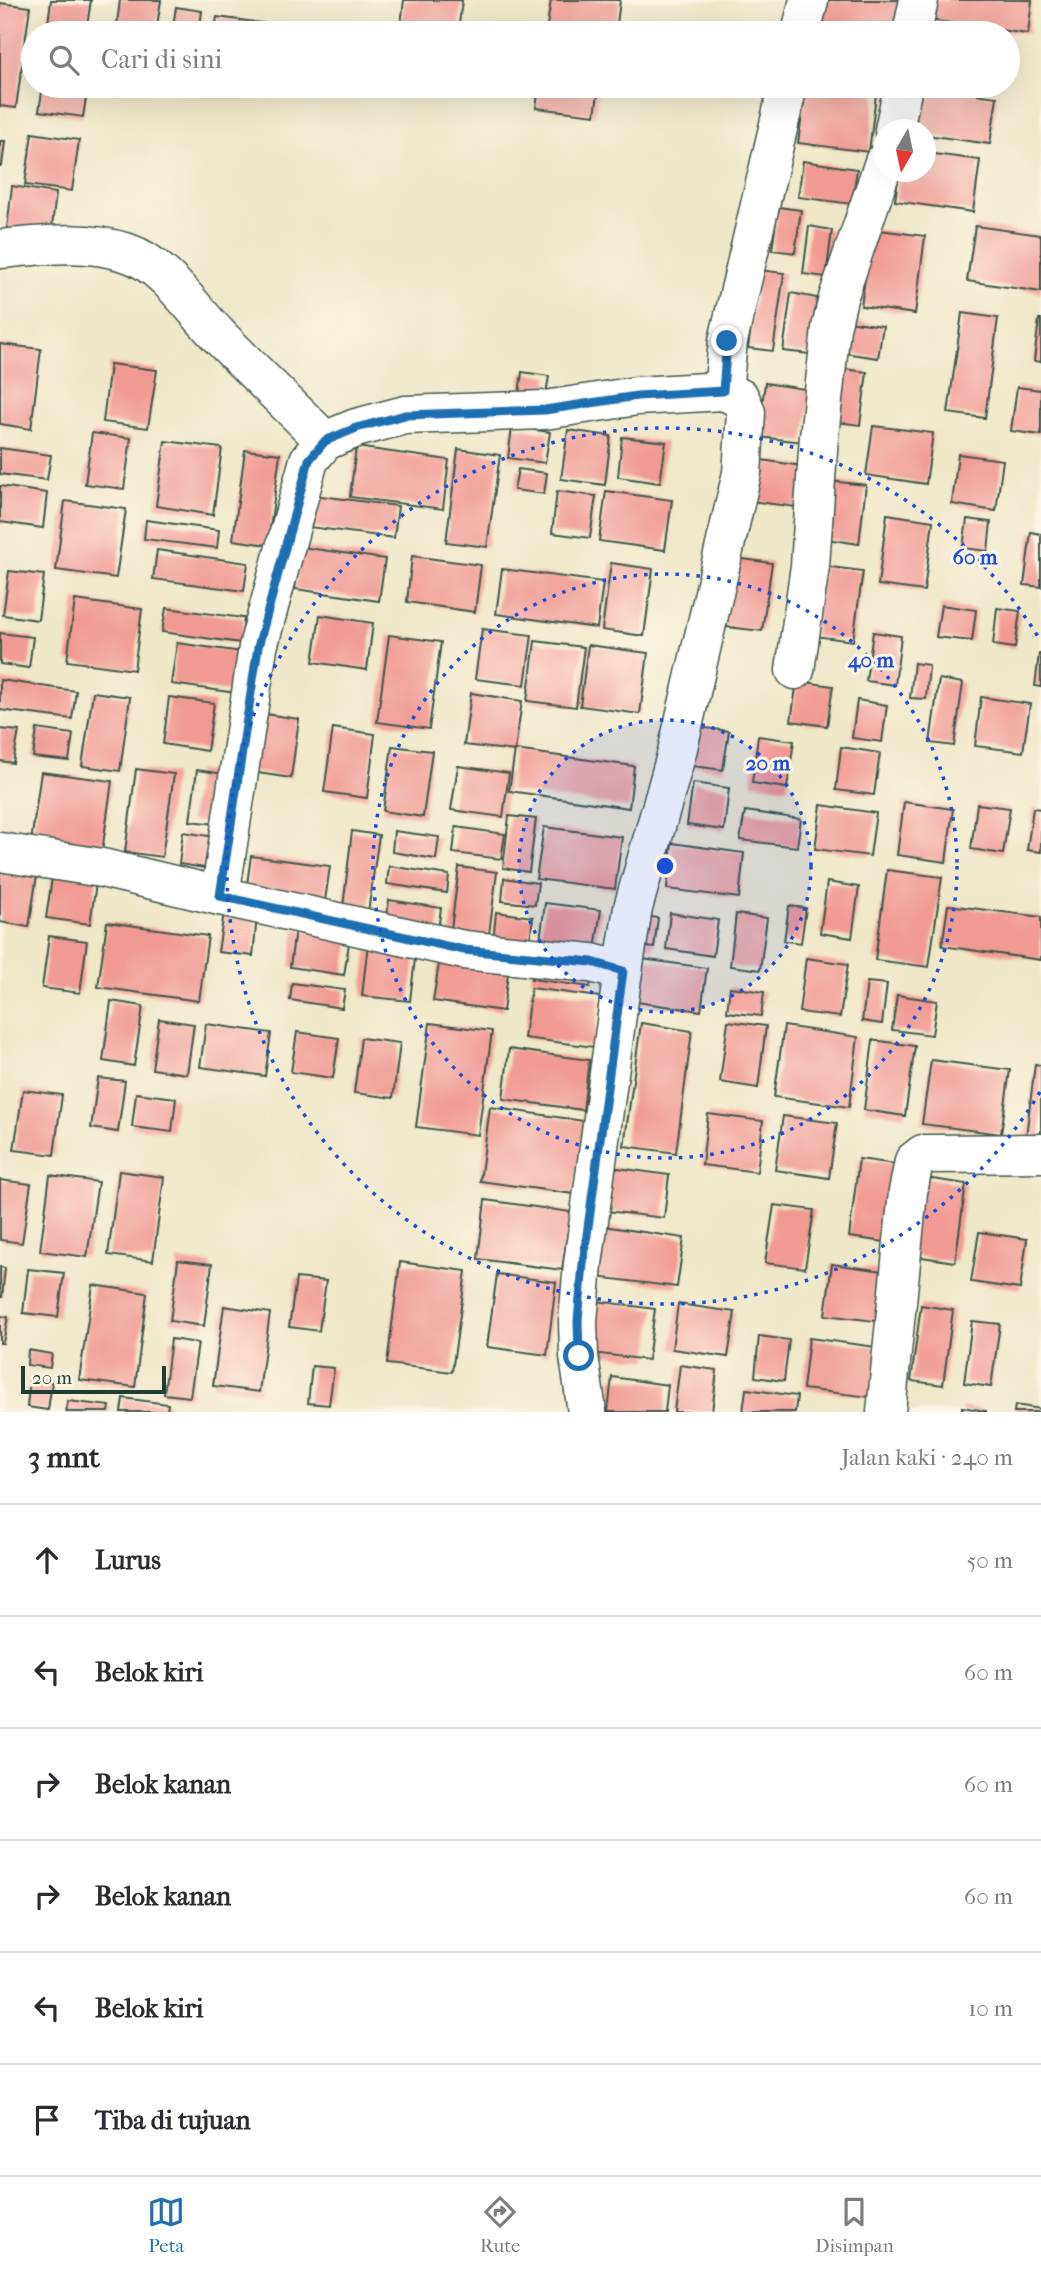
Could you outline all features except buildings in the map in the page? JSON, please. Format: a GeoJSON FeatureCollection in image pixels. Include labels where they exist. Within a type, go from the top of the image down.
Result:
{"type":"FeatureCollection","features":[{"type":"Feature","properties":{"kind":"street"},"geometry":{"type":"LineString","coordinates":[[804,21],[809,0]]}},
{"type":"Feature","properties":{"kind":"street"},"geometry":{"type":"LineString","coordinates":[[915,21],[919,0]]}},
{"type":"Feature","properties":{"kind":"street"},"geometry":{"type":"LineString","coordinates":[[723,391],[727,341],[785,98]]}},
{"type":"Feature","properties":{"kind":"street"},"geometry":{"type":"LineString","coordinates":[[896,119],[901,98]]}},
{"type":"Feature","properties":{"kind":"street"},"geometry":{"type":"LineString","coordinates":[[795,670],[810,566],[819,436],[831,328],[838,298],[877,182]]}},
{"type":"Feature","properties":{"kind":"street"},"geometry":{"type":"LineString","coordinates":[[0,248],[65,243],[98,245],[130,253],[150,263],[325,441]]}},
{"type":"Feature","properties":{"kind":"street"},"geometry":{"type":"LineString","coordinates":[[220,896],[258,647],[309,460],[325,441],[356,428],[405,415],[545,410],[637,396],[723,391],[740,398],[746,412],[742,473],[677,751],[633,908],[623,971],[583,1264],[578,1321],[579,1356],[587,1412]]}},
{"type":"Feature","properties":{"kind":"street"},"geometry":{"type":"LineString","coordinates":[[0,852],[102,868],[464,950],[592,962],[623,971]]}},
{"type":"Feature","properties":{"kind":"street"},"geometry":{"type":"LineString","coordinates":[[886,1412],[908,1192],[914,1161],[923,1154],[1041,1153]]}},
{"type":"Feature","properties":{"kind":"route"},"geometry":{"type":"LineString","coordinates":[[579,1356],[578,1321],[583,1264],[623,971],[592,962],[464,950],[220,896],[258,647],[309,460],[325,441],[356,428],[405,415],[545,410],[637,396],[723,391],[727,341]]}}]}
